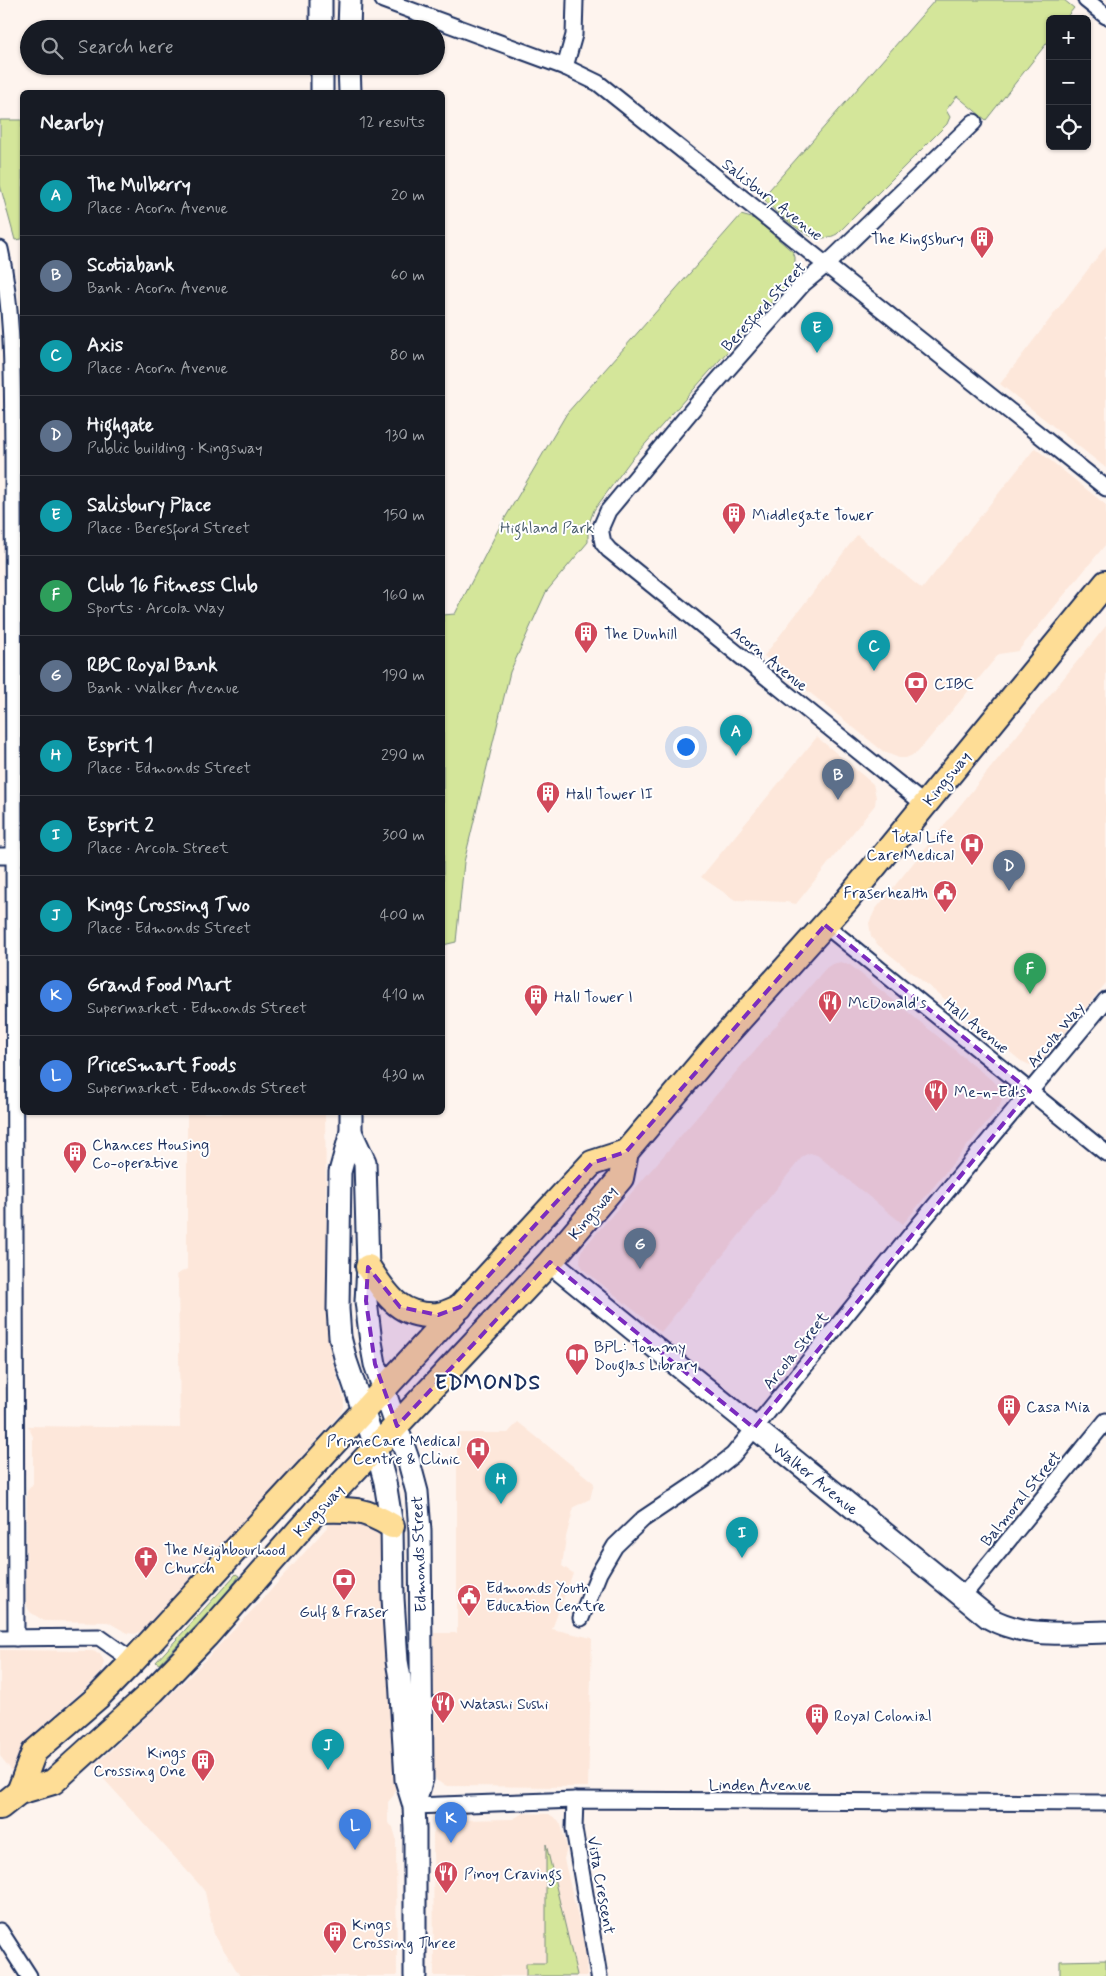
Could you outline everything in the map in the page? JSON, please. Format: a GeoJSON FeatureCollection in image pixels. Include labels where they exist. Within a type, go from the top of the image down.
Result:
{"type":"FeatureCollection","features":[{"type":"Feature","properties":{"kind":"main road","name":"Kingsway"},"geometry":{"type":"LineString","coordinates":[[0,1807],[19,1792],[53,1782],[153,1691],[206,1636],[317,1510],[550,1262],[621,1178],[626,1152],[715,1047],[826,925],[1106,583]]}},
{"type":"Feature","properties":{"kind":"main road","name":"Kingsway"},"geometry":{"type":"LineString","coordinates":[[19,1792],[34,1752],[98,1697],[133,1661],[592,1163],[626,1152]]}},
{"type":"Feature","properties":{"kind":"main road"},"geometry":{"type":"LineString","coordinates":[[368,1267],[391,1300],[400,1307],[418,1313],[438,1315],[460,1307]]}},
{"type":"Feature","properties":{"kind":"main road"},"geometry":{"type":"LineString","coordinates":[[317,1510],[348,1509],[363,1511],[392,1526]]}},
{"type":"Feature","properties":{"kind":"street"},"geometry":{"type":"LineString","coordinates":[[321,0],[321,20]]}},
{"type":"Feature","properties":{"kind":"street"},"geometry":{"type":"LineString","coordinates":[[349,20],[350,0]]}},
{"type":"Feature","properties":{"kind":"street","name":"Salisbury Avenue"},"geometry":{"type":"LineString","coordinates":[[383,0],[437,20]]}},
{"type":"Feature","properties":{"kind":"street"},"geometry":{"type":"LineString","coordinates":[[565,67],[574,35],[575,0]]}},
{"type":"Feature","properties":{"kind":"street"},"geometry":{"type":"LineString","coordinates":[[1086,0],[1106,16]]}},
{"type":"Feature","properties":{"kind":"street","name":"Salisbury Avenue"},"geometry":{"type":"LineString","coordinates":[[445,23],[585,75],[613,94],[1106,488]]}},
{"type":"Feature","properties":{"kind":"street"},"geometry":{"type":"LineString","coordinates":[[322,75],[322,90]]}},
{"type":"Feature","properties":{"kind":"street"},"geometry":{"type":"LineString","coordinates":[[350,75],[350,90]]}},
{"type":"Feature","properties":{"kind":"street","name":"Beresford Street"},"geometry":{"type":"LineString","coordinates":[[601,533],[608,511],[690,412],[803,284],[827,264],[974,122]]}},
{"type":"Feature","properties":{"kind":"street"},"geometry":{"type":"LineString","coordinates":[[0,251],[7,288],[12,348],[16,1638]]}},
{"type":"Feature","properties":{"kind":"street","name":"Acorn Avenue"},"geometry":{"type":"LineString","coordinates":[[601,533],[603,543],[609,550],[925,805]]}},
{"type":"Feature","properties":{"kind":"street","name":"Hall Avenue"},"geometry":{"type":"LineString","coordinates":[[826,925],[1106,1153]]}},
{"type":"Feature","properties":{"kind":"street","name":"Arcola Way"},"geometry":{"type":"LineString","coordinates":[[1030,1091],[1106,1000]]}},
{"type":"Feature","properties":{"kind":"street","name":"Arcola Street"},"geometry":{"type":"LineString","coordinates":[[581,1618],[599,1573],[615,1546],[643,1519],[704,1478],[733,1455],[1030,1091]]}},
{"type":"Feature","properties":{"kind":"street","name":"Edmonds Street"},"geometry":{"type":"LineString","coordinates":[[351,1122],[366,1162],[368,1267],[366,1301],[374,1364],[397,1426],[416,1492],[420,1532],[422,1779],[414,1806]]}},
{"type":"Feature","properties":{"kind":"street","name":"Edmonds Street"},"geometry":{"type":"LineString","coordinates":[[351,1122],[340,1172],[338,1309],[340,1337],[376,1448],[385,1482],[392,1526],[394,1616],[406,1780],[414,1806],[415,1976]]}},
{"type":"Feature","properties":{"kind":"street","name":"Walker Avenue"},"geometry":{"type":"LineString","coordinates":[[550,1262],[989,1618],[1006,1627],[1018,1630],[1046,1633],[1106,1632]]}},
{"type":"Feature","properties":{"kind":"street","name":"Balmoral Street"},"geometry":{"type":"LineString","coordinates":[[962,1597],[1106,1421]]}},
{"type":"Feature","properties":{"kind":"street"},"geometry":{"type":"LineString","coordinates":[[0,1638],[99,1637],[133,1661]]}},
{"type":"Feature","properties":{"kind":"street","name":"Linden Avenue"},"geometry":{"type":"LineString","coordinates":[[414,1806],[574,1800],[1106,1802]]}},
{"type":"Feature","properties":{"kind":"street","name":"Vista Crescent"},"geometry":{"type":"LineString","coordinates":[[574,1800],[574,1829],[600,1976]]}},
{"type":"Feature","properties":{"kind":"street"},"geometry":{"type":"LineString","coordinates":[[0,1931],[29,1976]]}},
{"type":"Feature","properties":{"kind":"highlighted area"},"geometry":{"type":"Polygon","coordinates":[[[825,925],[1030,1091],[754,1428],[550,1262],[397,1426],[375,1364],[366,1301],[368,1267],[400,1307],[438,1315],[460,1307],[592,1163],[626,1152],[825,925]]]}},
{"type":"Feature","properties":{"kind":"shaded area"},"geometry":{"type":"Polygon","coordinates":[[[1106,246],[1106,468],[1000,384],[1106,246]]]}},
{"type":"Feature","properties":{"kind":"shaded area"},"geometry":{"type":"Polygon","coordinates":[[[1035,448],[1106,505],[1106,544],[1018,651],[999,654],[917,753],[906,758],[899,758],[884,752],[764,656],[857,535],[922,589],[1035,448]]]}},
{"type":"Feature","properties":{"kind":"shaded area"},"geometry":{"type":"Polygon","coordinates":[[[1106,626],[1106,983],[1043,1060],[1038,1064],[1030,1065],[1021,1061],[878,945],[871,936],[869,923],[875,910],[1106,626]]]}},
{"type":"Feature","properties":{"kind":"shaded area"},"geometry":{"type":"Polygon","coordinates":[[[817,737],[873,784],[876,797],[875,805],[796,904],[735,900],[701,877],[817,737]]]}},
{"type":"Feature","properties":{"kind":"shaded area"},"geometry":{"type":"Polygon","coordinates":[[[841,962],[850,965],[999,1086],[1003,1095],[1000,1106],[903,1224],[817,1155],[810,1153],[803,1156],[661,1332],[584,1270],[580,1263],[581,1251],[826,968],[841,962]]]}},
{"type":"Feature","properties":{"kind":"shaded area"},"geometry":{"type":"Polygon","coordinates":[[[187,1115],[325,1115],[328,1333],[332,1359],[344,1399],[344,1407],[340,1414],[183,1590],[142,1631],[135,1634],[127,1633],[108,1622],[44,1621],[30,1612],[26,1598],[27,1491],[33,1484],[33,1437],[28,1426],[180,1428],[178,1280],[176,1275],[187,1269],[187,1115]]]}},
{"type":"Feature","properties":{"kind":"shaded area"},"geometry":{"type":"Polygon","coordinates":[[[518,1422],[594,1483],[590,1499],[574,1507],[566,1537],[562,1566],[573,1573],[552,1629],[592,1638],[588,1787],[447,1786],[437,1781],[434,1775],[434,1633],[457,1633],[457,1433],[508,1433],[518,1422]]]}},
{"type":"Feature","properties":{"kind":"shaded area"},"geometry":{"type":"Polygon","coordinates":[[[347,1516],[378,1530],[383,1546],[383,1608],[397,1780],[394,1795],[388,1802],[388,1823],[393,1827],[396,1838],[397,1976],[240,1976],[214,1934],[205,1892],[93,1767],[190,1676],[263,1599],[329,1525],[347,1516]]]}},
{"type":"Feature","properties":{"kind":"shaded area"},"geometry":{"type":"Polygon","coordinates":[[[0,1650],[92,1651],[100,1653],[104,1662],[100,1675],[25,1742],[12,1771],[0,1756],[0,1650]]]}},
{"type":"Feature","properties":{"kind":"shaded area"},"geometry":{"type":"Polygon","coordinates":[[[523,1813],[549,1814],[558,1820],[561,1825],[567,1848],[564,1859],[586,1951],[587,1976],[434,1976],[433,1834],[437,1825],[447,1817],[457,1820],[513,1819],[523,1813]]]}},
{"type":"Feature","properties":{"kind":"green space"},"geometry":{"type":"Polygon","coordinates":[[[935,0],[1064,0],[1074,8],[1068,15],[1046,15],[1046,44],[986,120],[957,96],[946,110],[950,117],[947,124],[837,234],[822,238],[808,235],[778,213],[763,197],[935,0]]]}},
{"type":"Feature","properties":{"kind":"green space"},"geometry":{"type":"Polygon","coordinates":[[[0,120],[20,120],[20,239],[15,240],[0,185],[0,120]]]}},
{"type":"Feature","properties":{"kind":"green space","name":"Highland Park"},"geometry":{"type":"Polygon","coordinates":[[[741,215],[755,219],[793,252],[795,270],[790,281],[631,460],[594,510],[588,526],[588,542],[546,592],[510,672],[464,862],[456,942],[445,945],[445,615],[455,614],[498,530],[567,413],[741,215]]]}},
{"type":"Feature","properties":{"kind":"green space"},"geometry":{"type":"Polygon","coordinates":[[[236,1574],[239,1576],[225,1596],[159,1664],[156,1662],[236,1574]]]}},
{"type":"Feature","properties":{"kind":"green space"},"geometry":{"type":"Polygon","coordinates":[[[546,1844],[577,1976],[526,1976],[526,1963],[546,1963],[546,1844]]]}},
{"type":"Feature","properties":{"kind":"green space"},"geometry":{"type":"Polygon","coordinates":[[[1106,1960],[1106,1976],[1060,1976],[1060,1961],[1106,1960]]]}},
{"type":"Feature","properties":{"kind":"place","name":"The Kingsbury"},"geometry":{"type":"Point","coordinates":[982,259]}},
{"type":"Feature","properties":{"kind":"place","name":"Salisbury Place"},"geometry":{"type":"Point","coordinates":[817,353]}},
{"type":"Feature","properties":{"kind":"place","name":"Middlegate Tower"},"geometry":{"type":"Point","coordinates":[734,535]}},
{"type":"Feature","properties":{"kind":"place","name":"The Dunhill"},"geometry":{"type":"Point","coordinates":[586,654]}},
{"type":"Feature","properties":{"kind":"place","name":"Axis"},"geometry":{"type":"Point","coordinates":[874,671]}},
{"type":"Feature","properties":{"kind":"place","name":"CIBC"},"geometry":{"type":"Point","coordinates":[916,704]}},
{"type":"Feature","properties":{"kind":"place","name":"The Mulberry"},"geometry":{"type":"Point","coordinates":[736,756]}},
{"type":"Feature","properties":{"kind":"place","name":"Scotiabank"},"geometry":{"type":"Point","coordinates":[838,800]}},
{"type":"Feature","properties":{"kind":"place","name":"Hall Tower II"},"geometry":{"type":"Point","coordinates":[548,814]}},
{"type":"Feature","properties":{"kind":"place","name":"Total Life Care Medical"},"geometry":{"type":"Point","coordinates":[972,866]}},
{"type":"Feature","properties":{"kind":"place","name":"Highgate"},"geometry":{"type":"Point","coordinates":[1009,891]}},
{"type":"Feature","properties":{"kind":"place","name":"Fraserhealth"},"geometry":{"type":"Point","coordinates":[945,913]}},
{"type":"Feature","properties":{"kind":"place","name":"Club 16 Fitness Club"},"geometry":{"type":"Point","coordinates":[1030,994]}},
{"type":"Feature","properties":{"kind":"place","name":"Hall Tower I"},"geometry":{"type":"Point","coordinates":[536,1017]}},
{"type":"Feature","properties":{"kind":"place","name":"McDonald's"},"geometry":{"type":"Point","coordinates":[830,1023]}},
{"type":"Feature","properties":{"kind":"place","name":"Me-n-Ed's"},"geometry":{"type":"Point","coordinates":[936,1112]}},
{"type":"Feature","properties":{"kind":"place","name":"Chances Housing Co-operative"},"geometry":{"type":"Point","coordinates":[75,1174]}},
{"type":"Feature","properties":{"kind":"place","name":"RBC Royal Bank"},"geometry":{"type":"Point","coordinates":[640,1269]}},
{"type":"Feature","properties":{"kind":"place","name":"BPL: Tommy Douglas Library"},"geometry":{"type":"Point","coordinates":[577,1376]}},
{"type":"Feature","properties":{"kind":"place","name":"Casa Mia"},"geometry":{"type":"Point","coordinates":[1009,1427]}},
{"type":"Feature","properties":{"kind":"place","name":"PrimeCare Medical Centre & Clinic"},"geometry":{"type":"Point","coordinates":[478,1470]}},
{"type":"Feature","properties":{"kind":"place","name":"Esprit 1"},"geometry":{"type":"Point","coordinates":[501,1504]}},
{"type":"Feature","properties":{"kind":"place","name":"Esprit 2"},"geometry":{"type":"Point","coordinates":[742,1558]}},
{"type":"Feature","properties":{"kind":"place","name":"The Neighbourhood Church"},"geometry":{"type":"Point","coordinates":[146,1579]}},
{"type":"Feature","properties":{"kind":"place","name":"Gulf & Fraser"},"geometry":{"type":"Point","coordinates":[344,1601]}},
{"type":"Feature","properties":{"kind":"place","name":"Edmonds Youth Education Centre"},"geometry":{"type":"Point","coordinates":[469,1617]}},
{"type":"Feature","properties":{"kind":"place","name":"Watashi Sushi"},"geometry":{"type":"Point","coordinates":[443,1724]}},
{"type":"Feature","properties":{"kind":"place","name":"Royal Colonial"},"geometry":{"type":"Point","coordinates":[817,1736]}},
{"type":"Feature","properties":{"kind":"place","name":"Kings Crossing Two"},"geometry":{"type":"Point","coordinates":[328,1770]}},
{"type":"Feature","properties":{"kind":"place","name":"Kings Crossing One"},"geometry":{"type":"Point","coordinates":[203,1782]}},
{"type":"Feature","properties":{"kind":"place","name":"Grand Food Mart"},"geometry":{"type":"Point","coordinates":[451,1843]}},
{"type":"Feature","properties":{"kind":"place","name":"PriceSmart Foods"},"geometry":{"type":"Point","coordinates":[355,1850]}},
{"type":"Feature","properties":{"kind":"place","name":"Pinoy Cravings"},"geometry":{"type":"Point","coordinates":[446,1894]}},
{"type":"Feature","properties":{"kind":"place","name":"Kings Crossing Three"},"geometry":{"type":"Point","coordinates":[335,1954]}},
{"type":"Feature","properties":{"kind":"district","name":"EDMONDS"},"geometry":{"type":"Point","coordinates":[488,1382]}}]}
